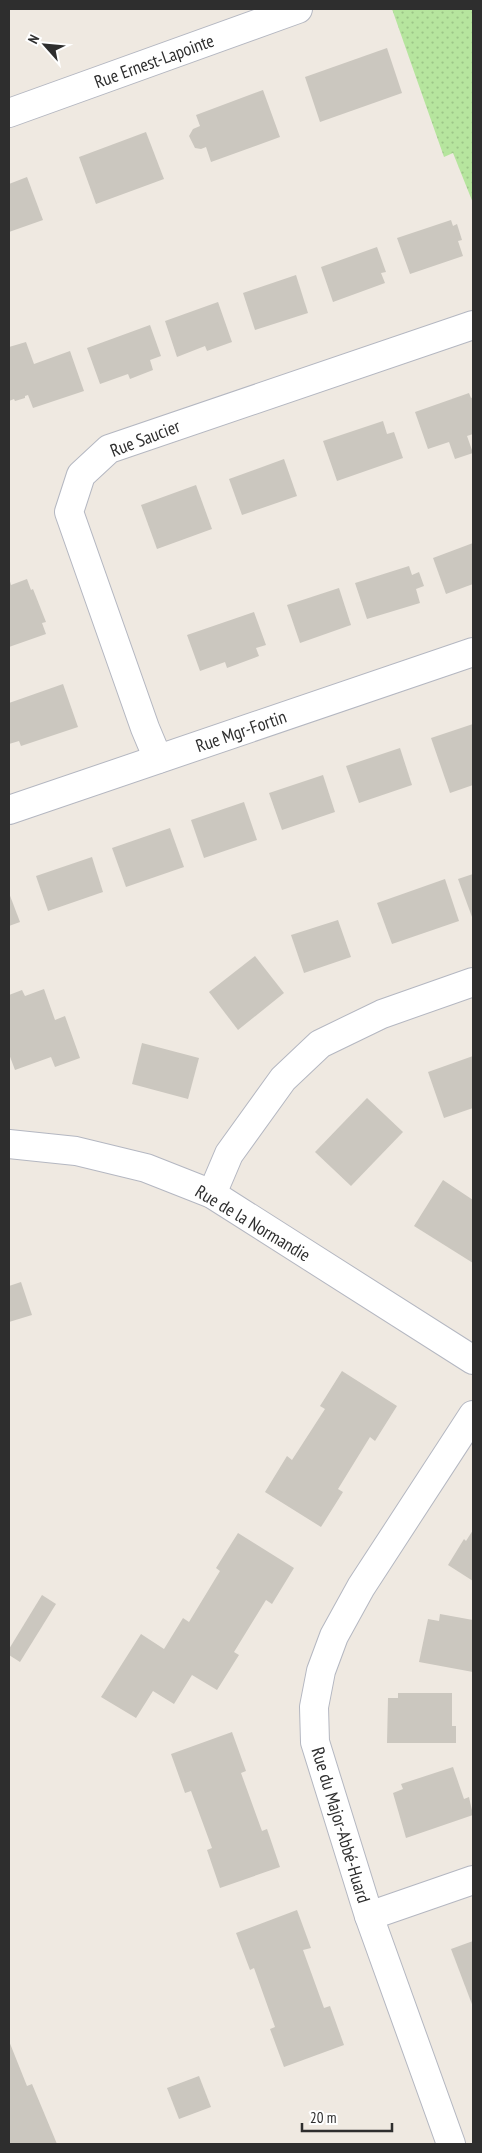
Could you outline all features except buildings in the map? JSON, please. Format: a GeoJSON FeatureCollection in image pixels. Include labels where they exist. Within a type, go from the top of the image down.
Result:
{"type":"FeatureCollection","features":[{"type":"Feature","properties":{"kind":"street","name":"Rue Ernest-Lapointe"},"geometry":{"type":"LineString","coordinates":[[9,113],[298,9]]}},
{"type":"Feature","properties":{"kind":"street","name":"Rue Saucier"},"geometry":{"type":"LineString","coordinates":[[158,759],[145,728],[69,512],[81,475],[109,448],[473,325]]}},
{"type":"Feature","properties":{"kind":"street","name":"Rue Mgr-Fortin"},"geometry":{"type":"LineString","coordinates":[[9,810],[473,652]]}},
{"type":"Feature","properties":{"kind":"street"},"geometry":{"type":"LineString","coordinates":[[212,1194],[229,1154],[283,1079],[320,1044],[382,1014],[473,982]]}},
{"type":"Feature","properties":{"kind":"street","name":"Rue de la Normandie"},"geometry":{"type":"LineString","coordinates":[[9,1144],[76,1150],[146,1168],[212,1194],[473,1360]]}},
{"type":"Feature","properties":{"kind":"street","name":"Rue du Major-Abbé-Huard"},"geometry":{"type":"LineString","coordinates":[[451,2144],[369,1916],[315,1742],[314,1706],[321,1671],[334,1636],[361,1586],[473,1415]]}},
{"type":"Feature","properties":{"kind":"street"},"geometry":{"type":"LineString","coordinates":[[369,1916],[473,1880]]}},
{"type":"Feature","properties":{"kind":"green space"},"geometry":{"type":"Polygon","coordinates":[[[392,9],[473,9],[473,203],[453,153],[444,157],[392,9]]]}}]}
